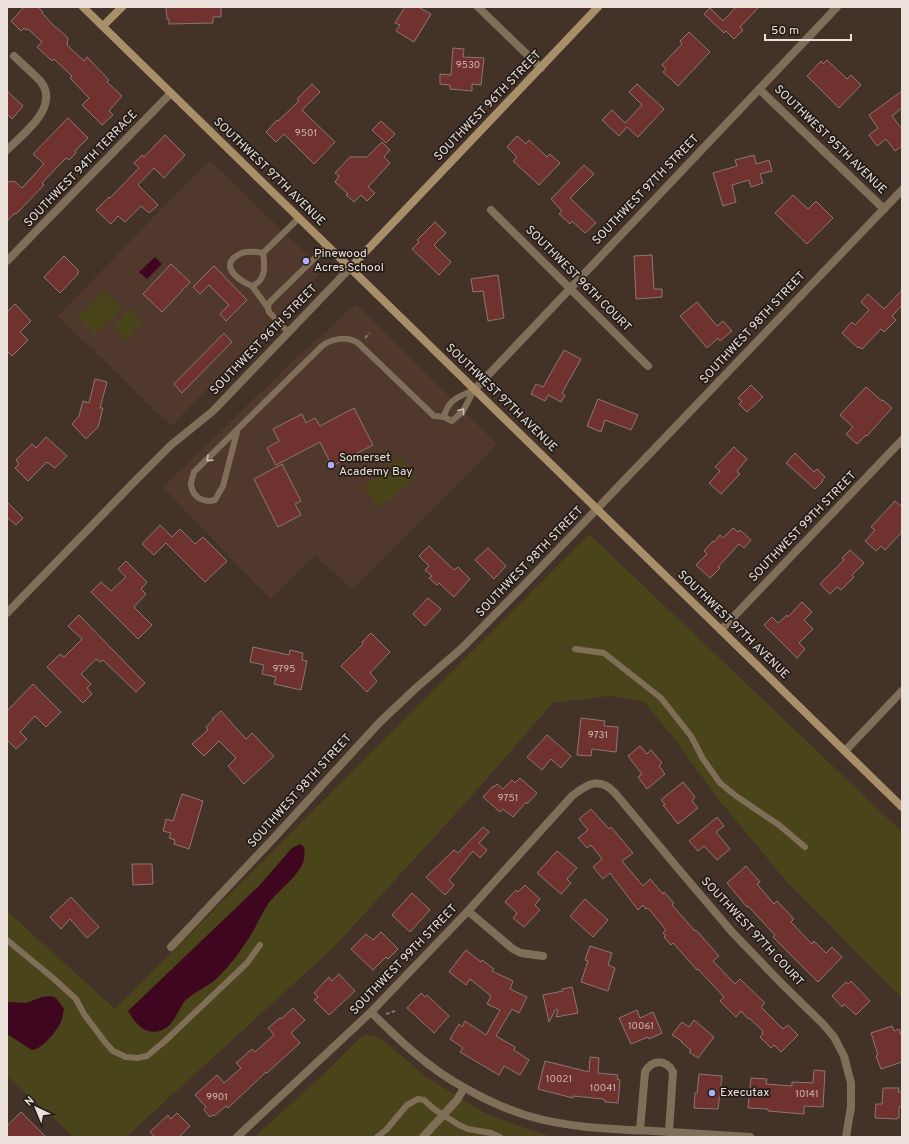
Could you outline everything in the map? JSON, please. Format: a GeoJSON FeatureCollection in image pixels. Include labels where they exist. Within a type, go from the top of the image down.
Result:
{"type":"FeatureCollection","features":[{"type":"Feature","properties":{"kind":"street","name":"SOUTHWEST 97TH AVENUE"},"geometry":{"type":"LineString","coordinates":[[83,7],[902,807]]}},
{"type":"Feature","properties":{"kind":"street"},"geometry":{"type":"LineString","coordinates":[[103,26],[122,7]]}},
{"type":"Feature","properties":{"kind":"street"},"geometry":{"type":"LineString","coordinates":[[478,7],[541,68]]}},
{"type":"Feature","properties":{"kind":"street","name":"SOUTHWEST 96TH STREET"},"geometry":{"type":"LineString","coordinates":[[7,613],[137,479],[172,445],[212,410],[350,268],[598,7]]}},
{"type":"Feature","properties":{"kind":"street","name":"SOUTHWEST 97TH STREET"},"geometry":{"type":"LineString","coordinates":[[474,390],[836,7]]}},
{"type":"Feature","properties":{"kind":"street"},"geometry":{"type":"LineString","coordinates":[[7,148],[38,118],[45,107],[46,95],[40,82],[14,56]]}},
{"type":"Feature","properties":{"kind":"street","name":"SOUTHWEST 95TH AVENUE"},"geometry":{"type":"LineString","coordinates":[[759,89],[884,209]]}},
{"type":"Feature","properties":{"kind":"street","name":"SOUTHWEST 94TH TERRACE"},"geometry":{"type":"LineString","coordinates":[[7,261],[171,93]]}},
{"type":"Feature","properties":{"kind":"street","name":"SOUTHWEST 98TH STREET"},"geometry":{"type":"LineString","coordinates":[[171,947],[272,840],[379,723],[462,648],[902,190]]}},
{"type":"Feature","properties":{"kind":"street","name":"SOUTHWEST 96TH COURT"},"geometry":{"type":"LineString","coordinates":[[491,210],[648,366]]}},
{"type":"Feature","properties":{"kind":"street","name":"SOUTHWEST 99TH STREET"},"geometry":{"type":"LineString","coordinates":[[721,630],[902,440]]}},
{"type":"Feature","properties":{"kind":"street"},"geometry":{"type":"LineString","coordinates":[[845,751],[902,691]]}},
{"type":"Feature","properties":{"kind":"street","name":"SOUTHWEST 97TH COURT"},"geometry":{"type":"LineString","coordinates":[[579,790],[597,782],[611,788],[732,932],[827,1028],[842,1051],[850,1076],[851,1101],[846,1137]]}},
{"type":"Feature","properties":{"kind":"street","name":"SOUTHWEST 99TH STREET"},"geometry":{"type":"LineString","coordinates":[[237,1137],[371,1012],[468,911],[579,790]]}},
{"type":"Feature","properties":{"kind":"street"},"geometry":{"type":"LineString","coordinates":[[468,911],[513,949],[521,953],[543,956]]}},
{"type":"Feature","properties":{"kind":"street"},"geometry":{"type":"LineString","coordinates":[[371,1012],[430,1066],[464,1088],[494,1103],[524,1115],[544,1120],[600,1129],[750,1137]]}},
{"type":"Feature","properties":{"kind":"street"},"geometry":{"type":"LineString","coordinates":[[640,1130],[645,1072],[649,1066],[660,1062],[669,1065],[673,1072],[669,1132]]}},
{"type":"Feature","properties":{"kind":"street"},"geometry":{"type":"LineString","coordinates":[[423,1137],[444,1116],[457,1100],[464,1088]]}},
{"type":"Feature","properties":{"kind":"lane"},"geometry":{"type":"LineString","coordinates":[[252,286],[261,280],[264,272],[263,253],[298,218]]}},
{"type":"Feature","properties":{"kind":"lane"},"geometry":{"type":"LineString","coordinates":[[268,310],[269,304],[327,246]]}},
{"type":"Feature","properties":{"kind":"lane"},"geometry":{"type":"LineString","coordinates":[[263,253],[243,253],[230,261],[231,268],[236,277],[252,286],[268,310],[288,332]]}},
{"type":"Feature","properties":{"kind":"lane"},"geometry":{"type":"LineString","coordinates":[[237,432],[223,486],[216,500],[208,502],[200,500],[194,494],[191,484],[194,472],[237,432],[325,344],[340,339],[350,339],[358,343],[431,413],[438,417],[444,417],[452,421],[456,418],[463,410],[474,390]]}},
{"type":"Feature","properties":{"kind":"lane"},"geometry":{"type":"LineString","coordinates":[[444,417],[446,408],[454,399],[474,390]]}},
{"type":"Feature","properties":{"kind":"lane"},"geometry":{"type":"LineString","coordinates":[[575,649],[604,653],[608,655],[661,698],[691,736],[703,759],[723,786],[770,818],[805,848]]}},
{"type":"Feature","properties":{"kind":"lane"},"geometry":{"type":"LineString","coordinates":[[7,940],[76,999],[84,1014],[113,1051],[126,1057],[137,1058],[147,1056],[165,1041],[247,963],[260,945]]}},
{"type":"Feature","properties":{"kind":"lane"},"geometry":{"type":"LineString","coordinates":[[377,1137],[386,1130],[407,1105],[415,1100],[424,1100],[458,1125],[468,1129],[491,1133],[500,1137]]}},
{"type":"Feature","properties":{"kind":"path"},"geometry":{"type":"LineString","coordinates":[[364,339],[370,333]]}},
{"type":"Feature","properties":{"kind":"path"},"geometry":{"type":"LineString","coordinates":[[388,1012],[394,1011]]}},
{"type":"Feature","properties":{"kind":"shaded area"},"geometry":{"type":"Polygon","coordinates":[[[209,160],[319,266],[317,277],[171,426],[58,316],[209,160]]]}},
{"type":"Feature","properties":{"kind":"shaded area"},"geometry":{"type":"Polygon","coordinates":[[[155,257],[162,264],[147,279],[139,272],[155,257]]]}},
{"type":"Feature","properties":{"kind":"shaded area"},"geometry":{"type":"Polygon","coordinates":[[[104,290],[122,309],[95,335],[77,317],[104,290]]]}},
{"type":"Feature","properties":{"kind":"shaded area","name":"Somerset Academy Bay"},"geometry":{"type":"Polygon","coordinates":[[[356,304],[497,444],[352,590],[315,555],[271,600],[163,487],[293,361],[356,304]]]}},
{"type":"Feature","properties":{"kind":"shaded area"},"geometry":{"type":"Polygon","coordinates":[[[130,309],[143,322],[126,340],[113,327],[130,309]]]}},
{"type":"Feature","properties":{"kind":"shaded area"},"geometry":{"type":"Polygon","coordinates":[[[400,458],[416,478],[379,507],[363,487],[400,458]]]}},
{"type":"Feature","properties":{"kind":"shaded area"},"geometry":{"type":"Polygon","coordinates":[[[589,534],[902,832],[902,998],[785,880],[719,800],[673,737],[644,702],[609,696],[553,703],[460,809],[334,947],[126,1137],[74,1137],[7,1076],[7,911],[115,1009],[589,534]]]}},
{"type":"Feature","properties":{"kind":"shaded area"},"geometry":{"type":"Polygon","coordinates":[[[300,844],[304,847],[305,853],[303,863],[292,878],[269,903],[248,939],[226,969],[212,982],[191,995],[184,1002],[170,1025],[166,1028],[156,1032],[151,1032],[142,1028],[128,1011],[259,886],[292,848],[300,844]]]}},
{"type":"Feature","properties":{"kind":"shaded area"},"geometry":{"type":"Polygon","coordinates":[[[51,996],[56,998],[64,1009],[60,1023],[45,1043],[32,1050],[7,1034],[7,1002],[26,1003],[42,997],[51,996]]]}},
{"type":"Feature","properties":{"kind":"shaded area"},"geometry":{"type":"Polygon","coordinates":[[[362,1036],[375,1036],[385,1042],[425,1076],[488,1115],[552,1137],[255,1137],[330,1068],[362,1036]]]}},
{"type":"Feature","properties":{"kind":"building"},"geometry":{"type":"Polygon","coordinates":[[[24,7],[38,7],[56,28],[68,38],[67,45],[84,61],[87,57],[109,80],[107,82],[122,96],[109,111],[113,115],[102,125],[82,105],[89,98],[70,78],[72,76],[54,59],[52,61],[37,47],[42,42],[28,29],[26,30],[24,28],[21,31],[11,21],[24,7]]]}},
{"type":"Feature","properties":{"kind":"building"},"geometry":{"type":"Polygon","coordinates":[[[166,7],[221,7],[221,17],[213,17],[213,23],[169,24],[166,7]]]}},
{"type":"Feature","properties":{"kind":"building"},"geometry":{"type":"Polygon","coordinates":[[[405,7],[418,7],[431,14],[414,42],[396,31],[400,25],[395,23],[405,7]]]}},
{"type":"Feature","properties":{"kind":"building"},"geometry":{"type":"Polygon","coordinates":[[[736,7],[759,7],[740,27],[743,30],[734,39],[726,31],[724,33],[704,14],[710,8],[723,21],[736,7]]]}},
{"type":"Feature","properties":{"kind":"building"},"geometry":{"type":"Polygon","coordinates":[[[689,32],[710,52],[678,86],[663,72],[666,69],[662,65],[682,44],[680,41],[689,32]]]}},
{"type":"Feature","properties":{"kind":"building"},"geometry":{"type":"Polygon","coordinates":[[[453,48],[464,49],[463,57],[484,58],[481,85],[472,84],[472,91],[450,89],[450,85],[440,84],[440,74],[451,75],[453,48]]]}},
{"type":"Feature","properties":{"kind":"building"},"geometry":{"type":"Polygon","coordinates":[[[827,60],[847,79],[851,75],[861,85],[839,108],[807,76],[821,61],[823,64],[827,60]]]}},
{"type":"Feature","properties":{"kind":"building"},"geometry":{"type":"Polygon","coordinates":[[[312,84],[320,92],[302,110],[335,142],[314,164],[284,134],[276,142],[266,132],[277,120],[278,121],[299,101],[297,99],[312,84]]]}},
{"type":"Feature","properties":{"kind":"building"},"geometry":{"type":"Polygon","coordinates":[[[637,84],[664,109],[638,137],[627,127],[619,136],[602,120],[612,110],[625,123],[642,105],[629,92],[637,84]]]}},
{"type":"Feature","properties":{"kind":"building"},"geometry":{"type":"Polygon","coordinates":[[[7,91],[23,106],[12,119],[7,114],[7,91]]]}},
{"type":"Feature","properties":{"kind":"building"},"geometry":{"type":"Polygon","coordinates":[[[902,91],[902,108],[892,116],[902,129],[902,146],[895,151],[886,139],[877,146],[869,135],[878,128],[869,115],[902,91]]]}},
{"type":"Feature","properties":{"kind":"building"},"geometry":{"type":"Polygon","coordinates":[[[68,118],[88,138],[75,151],[76,153],[69,160],[66,158],[42,183],[44,185],[16,214],[15,213],[7,221],[7,182],[14,181],[22,188],[44,164],[33,154],[68,118]]]}},
{"type":"Feature","properties":{"kind":"building"},"geometry":{"type":"Polygon","coordinates":[[[381,121],[395,134],[386,143],[372,130],[381,121]]]}},
{"type":"Feature","properties":{"kind":"building"},"geometry":{"type":"Polygon","coordinates":[[[165,135],[185,155],[164,178],[154,168],[138,185],[158,205],[149,213],[141,206],[125,222],[118,216],[111,224],[96,210],[139,168],[134,163],[142,155],[144,157],[165,135]]]}},
{"type":"Feature","properties":{"kind":"building"},"geometry":{"type":"Polygon","coordinates":[[[517,136],[526,144],[529,140],[547,157],[550,154],[560,163],[539,185],[513,161],[517,157],[507,147],[517,136]]]}},
{"type":"Feature","properties":{"kind":"building"},"geometry":{"type":"Polygon","coordinates":[[[382,142],[390,150],[384,157],[390,163],[368,187],[375,193],[367,201],[361,195],[354,202],[335,182],[339,176],[335,173],[350,157],[367,157],[382,142]]]}},
{"type":"Feature","properties":{"kind":"building"},"geometry":{"type":"Polygon","coordinates":[[[754,155],[756,164],[769,160],[772,171],[760,174],[763,183],[751,187],[749,180],[732,185],[736,202],[723,206],[713,173],[737,166],[735,160],[754,155]]]}},
{"type":"Feature","properties":{"kind":"building"},"geometry":{"type":"Polygon","coordinates":[[[584,165],[594,174],[570,198],[596,223],[585,233],[572,221],[570,224],[559,214],[562,211],[551,199],[584,165]]]}},
{"type":"Feature","properties":{"kind":"building"},"geometry":{"type":"Polygon","coordinates":[[[793,195],[808,209],[816,201],[833,218],[807,244],[775,213],[793,195]]]}},
{"type":"Feature","properties":{"kind":"building"},"geometry":{"type":"Polygon","coordinates":[[[435,222],[446,233],[434,245],[451,262],[439,275],[412,249],[419,242],[417,240],[435,222]]]}},
{"type":"Feature","properties":{"kind":"building"},"geometry":{"type":"Polygon","coordinates":[[[652,255],[654,289],[662,289],[662,297],[636,299],[634,256],[652,255]]]}},
{"type":"Feature","properties":{"kind":"building"},"geometry":{"type":"Polygon","coordinates":[[[64,256],[78,270],[78,274],[60,293],[44,277],[64,256]]]}},
{"type":"Feature","properties":{"kind":"building"},"geometry":{"type":"Polygon","coordinates":[[[171,264],[190,282],[162,312],[143,294],[171,264]]]}},
{"type":"Feature","properties":{"kind":"building"},"geometry":{"type":"Polygon","coordinates":[[[214,266],[247,300],[226,321],[220,314],[229,305],[209,285],[200,294],[193,287],[214,266]]]}},
{"type":"Feature","properties":{"kind":"building"},"geometry":{"type":"Polygon","coordinates":[[[498,275],[504,318],[488,321],[483,291],[473,292],[471,279],[498,275]]]}},
{"type":"Feature","properties":{"kind":"building"},"geometry":{"type":"Polygon","coordinates":[[[902,290],[902,305],[892,316],[896,320],[884,332],[881,329],[862,349],[859,347],[858,348],[842,333],[852,322],[855,325],[869,310],[861,302],[868,294],[884,309],[902,290]]]}},
{"type":"Feature","properties":{"kind":"building"},"geometry":{"type":"Polygon","coordinates":[[[697,302],[717,326],[723,321],[732,331],[720,341],[718,338],[707,348],[680,316],[697,302]]]}},
{"type":"Feature","properties":{"kind":"building"},"geometry":{"type":"Polygon","coordinates":[[[15,304],[31,321],[20,332],[28,340],[12,356],[7,351],[7,312],[15,304]]]}},
{"type":"Feature","properties":{"kind":"building"},"geometry":{"type":"Polygon","coordinates":[[[224,333],[232,342],[182,393],[174,384],[224,333]]]}},
{"type":"Feature","properties":{"kind":"building"},"geometry":{"type":"Polygon","coordinates":[[[564,350],[581,359],[562,393],[565,395],[561,402],[548,395],[545,401],[531,394],[536,384],[543,387],[564,350]]]}},
{"type":"Feature","properties":{"kind":"building"},"geometry":{"type":"Polygon","coordinates":[[[95,379],[107,382],[100,408],[103,408],[98,427],[86,439],[72,424],[79,416],[83,401],[89,403],[95,379]]]}},
{"type":"Feature","properties":{"kind":"building"},"geometry":{"type":"Polygon","coordinates":[[[751,385],[763,397],[747,412],[739,404],[742,401],[738,398],[751,385]]]}},
{"type":"Feature","properties":{"kind":"building"},"geometry":{"type":"Polygon","coordinates":[[[866,387],[892,408],[867,436],[866,435],[857,444],[846,434],[853,427],[840,415],[866,387]]]}},
{"type":"Feature","properties":{"kind":"building"},"geometry":{"type":"Polygon","coordinates":[[[598,399],[638,415],[631,430],[605,420],[601,432],[587,426],[598,399]]]}},
{"type":"Feature","properties":{"kind":"building"},"geometry":{"type":"Polygon","coordinates":[[[354,408],[373,445],[332,466],[320,442],[276,465],[267,448],[279,441],[273,429],[302,414],[306,423],[315,418],[320,426],[354,408]]]}},
{"type":"Feature","properties":{"kind":"building"},"geometry":{"type":"Polygon","coordinates":[[[46,437],[67,456],[55,468],[47,462],[28,481],[15,468],[19,464],[16,460],[32,444],[36,448],[46,437]]]}},
{"type":"Feature","properties":{"kind":"building"},"geometry":{"type":"Polygon","coordinates":[[[734,447],[747,459],[737,471],[740,474],[721,494],[709,483],[720,471],[715,467],[734,447]]]}},
{"type":"Feature","properties":{"kind":"building"},"geometry":{"type":"Polygon","coordinates":[[[795,453],[814,472],[817,469],[825,477],[815,489],[786,463],[795,453]]]}},
{"type":"Feature","properties":{"kind":"building"},"geometry":{"type":"Polygon","coordinates":[[[282,464],[301,501],[295,504],[301,515],[278,527],[254,479],[282,464]]]}},
{"type":"Feature","properties":{"kind":"building"},"geometry":{"type":"Polygon","coordinates":[[[895,501],[902,507],[902,532],[885,550],[881,546],[876,551],[865,541],[875,530],[871,527],[895,501]]]}},
{"type":"Feature","properties":{"kind":"building"},"geometry":{"type":"Polygon","coordinates":[[[7,502],[23,518],[16,525],[7,517],[7,502]]]}},
{"type":"Feature","properties":{"kind":"building"},"geometry":{"type":"Polygon","coordinates":[[[160,525],[172,537],[180,529],[195,544],[203,537],[227,561],[205,582],[166,543],[154,555],[142,544],[160,525]]]}},
{"type":"Feature","properties":{"kind":"building"},"geometry":{"type":"Polygon","coordinates":[[[733,528],[738,532],[740,530],[751,540],[744,548],[739,544],[710,578],[696,565],[707,554],[704,551],[713,541],[714,542],[720,535],[723,538],[733,528]]]}},
{"type":"Feature","properties":{"kind":"building"},"geometry":{"type":"Polygon","coordinates":[[[429,546],[454,570],[458,567],[470,579],[454,597],[439,583],[437,585],[429,578],[432,576],[425,570],[429,566],[419,556],[429,546]]]}},
{"type":"Feature","properties":{"kind":"building"},"geometry":{"type":"Polygon","coordinates":[[[488,548],[506,566],[494,579],[475,560],[488,548]]]}},
{"type":"Feature","properties":{"kind":"building"},"geometry":{"type":"Polygon","coordinates":[[[850,550],[864,563],[852,575],[854,577],[841,590],[837,587],[830,594],[820,584],[844,560],[842,558],[850,550]]]}},
{"type":"Feature","properties":{"kind":"building"},"geometry":{"type":"Polygon","coordinates":[[[126,561],[147,582],[141,589],[146,594],[134,607],[152,625],[138,639],[91,592],[101,582],[111,591],[126,577],[118,569],[126,561]]]}},
{"type":"Feature","properties":{"kind":"building"},"geometry":{"type":"Polygon","coordinates":[[[428,598],[441,609],[425,626],[413,614],[428,598]]]}},
{"type":"Feature","properties":{"kind":"building"},"geometry":{"type":"Polygon","coordinates":[[[802,602],[812,612],[804,620],[813,629],[799,643],[805,649],[797,658],[764,625],[772,617],[778,623],[787,615],[788,617],[802,602]]]}},
{"type":"Feature","properties":{"kind":"building"},"geometry":{"type":"Polygon","coordinates":[[[79,615],[145,683],[136,692],[103,660],[100,662],[96,659],[81,674],[91,684],[87,688],[92,694],[83,703],[47,667],[60,654],[64,657],[82,639],[68,626],[79,615]]]}},
{"type":"Feature","properties":{"kind":"building"},"geometry":{"type":"Polygon","coordinates":[[[371,633],[390,652],[370,673],[377,681],[367,692],[341,666],[363,644],[362,642],[371,633]]]}},
{"type":"Feature","properties":{"kind":"building"},"geometry":{"type":"Polygon","coordinates":[[[253,647],[289,655],[290,650],[303,653],[302,660],[307,661],[301,690],[274,684],[276,677],[262,674],[264,665],[250,662],[253,647]]]}},
{"type":"Feature","properties":{"kind":"building"},"geometry":{"type":"Polygon","coordinates":[[[33,684],[61,712],[46,727],[35,716],[20,732],[27,739],[16,749],[7,740],[7,711],[33,684]]]}},
{"type":"Feature","properties":{"kind":"building"},"geometry":{"type":"Polygon","coordinates":[[[221,711],[246,739],[252,733],[274,756],[244,784],[228,766],[236,758],[219,741],[204,756],[192,744],[208,730],[206,727],[221,711]]]}},
{"type":"Feature","properties":{"kind":"building"},"geometry":{"type":"Polygon","coordinates":[[[581,718],[605,721],[604,726],[618,727],[616,752],[592,749],[591,756],[577,755],[581,718]]]}},
{"type":"Feature","properties":{"kind":"building"},"geometry":{"type":"Polygon","coordinates":[[[547,735],[571,756],[561,768],[551,759],[542,770],[527,757],[547,735]]]}},
{"type":"Feature","properties":{"kind":"building"},"geometry":{"type":"Polygon","coordinates":[[[640,746],[647,754],[651,750],[662,763],[659,766],[665,774],[647,789],[638,777],[642,774],[628,756],[640,746]]]}},
{"type":"Feature","properties":{"kind":"building"},"geometry":{"type":"Polygon","coordinates":[[[520,778],[537,793],[527,804],[526,802],[513,817],[503,809],[500,812],[483,797],[493,786],[494,787],[497,784],[503,789],[512,780],[515,783],[520,778]]]}},
{"type":"Feature","properties":{"kind":"building"},"geometry":{"type":"Polygon","coordinates":[[[683,782],[695,797],[692,801],[698,808],[678,824],[663,805],[665,804],[661,800],[683,782]]]}},
{"type":"Feature","properties":{"kind":"building"},"geometry":{"type":"Polygon","coordinates":[[[182,794],[203,801],[189,849],[174,844],[175,840],[169,838],[171,833],[163,831],[166,819],[173,821],[182,794]]]}},
{"type":"Feature","properties":{"kind":"building"},"geometry":{"type":"Polygon","coordinates":[[[591,809],[609,829],[611,827],[633,853],[622,861],[643,886],[650,879],[663,894],[664,892],[674,903],[672,905],[719,956],[713,961],[735,984],[740,979],[765,1003],[761,1007],[783,1029],[788,1025],[798,1035],[781,1052],[774,1045],[771,1048],[760,1037],[763,1034],[763,1031],[749,1018],[748,1019],[741,1011],[736,1017],[720,1001],[724,997],[673,943],[671,945],[664,937],[666,936],[663,933],[666,930],[648,908],[646,909],[643,905],[638,910],[610,873],[603,879],[593,867],[602,859],[591,845],[587,848],[578,838],[588,830],[579,819],[591,809]]]}},
{"type":"Feature","properties":{"kind":"building"},"geometry":{"type":"Polygon","coordinates":[[[717,817],[724,826],[716,832],[730,849],[717,860],[704,846],[698,851],[689,841],[717,817]]]}},
{"type":"Feature","properties":{"kind":"building"},"geometry":{"type":"Polygon","coordinates":[[[483,827],[489,832],[479,843],[487,850],[480,858],[473,851],[449,880],[454,885],[445,895],[426,877],[454,850],[458,853],[483,827]]]}},
{"type":"Feature","properties":{"kind":"building"},"geometry":{"type":"Polygon","coordinates":[[[557,851],[577,868],[567,879],[571,883],[561,894],[537,873],[557,851]]]}},
{"type":"Feature","properties":{"kind":"building"},"geometry":{"type":"Polygon","coordinates":[[[132,864],[152,864],[153,884],[133,885],[132,864]]]}},
{"type":"Feature","properties":{"kind":"building"},"geometry":{"type":"Polygon","coordinates":[[[746,866],[760,882],[757,884],[774,904],[777,901],[794,919],[791,922],[812,944],[814,941],[826,953],[832,947],[842,957],[818,982],[773,937],[775,935],[748,906],[747,907],[727,883],[746,866]]]}},
{"type":"Feature","properties":{"kind":"building"},"geometry":{"type":"Polygon","coordinates":[[[525,885],[540,899],[535,905],[540,910],[524,927],[513,918],[517,913],[505,902],[516,890],[518,892],[525,885]]]}},
{"type":"Feature","properties":{"kind":"building"},"geometry":{"type":"Polygon","coordinates":[[[412,893],[430,910],[410,932],[392,915],[412,893]]]}},
{"type":"Feature","properties":{"kind":"building"},"geometry":{"type":"Polygon","coordinates":[[[71,897],[99,927],[87,938],[70,919],[61,929],[50,917],[71,897]]]}},
{"type":"Feature","properties":{"kind":"building"},"geometry":{"type":"Polygon","coordinates":[[[585,899],[608,920],[593,937],[570,916],[585,899]]]}},
{"type":"Feature","properties":{"kind":"building"},"geometry":{"type":"Polygon","coordinates":[[[381,932],[398,949],[388,959],[386,957],[373,970],[351,949],[366,934],[373,940],[381,932]]]}},
{"type":"Feature","properties":{"kind":"building"},"geometry":{"type":"Polygon","coordinates":[[[590,946],[612,953],[608,965],[615,968],[608,991],[581,982],[588,961],[585,960],[590,946]]]}},
{"type":"Feature","properties":{"kind":"building"},"geometry":{"type":"Polygon","coordinates":[[[466,950],[481,962],[482,960],[494,969],[492,971],[513,981],[510,989],[527,997],[519,1013],[512,1009],[496,1036],[515,1047],[514,1050],[529,1060],[520,1075],[504,1066],[499,1075],[460,1052],[463,1048],[450,1039],[459,1024],[462,1027],[465,1021],[486,1035],[500,1010],[487,1004],[491,996],[470,979],[466,985],[449,972],[466,950]]]}},
{"type":"Feature","properties":{"kind":"building"},"geometry":{"type":"Polygon","coordinates":[[[339,974],[355,991],[329,1015],[314,1000],[318,997],[314,993],[329,977],[332,981],[339,974]]]}},
{"type":"Feature","properties":{"kind":"building"},"geometry":{"type":"Polygon","coordinates":[[[851,981],[870,1001],[856,1015],[844,1004],[842,1007],[832,996],[846,982],[848,984],[851,981]]]}},
{"type":"Feature","properties":{"kind":"building"},"geometry":{"type":"Polygon","coordinates":[[[572,987],[578,1013],[556,1017],[558,1010],[556,1009],[549,1022],[543,995],[563,991],[562,989],[572,987]]]}},
{"type":"Feature","properties":{"kind":"building"},"geometry":{"type":"Polygon","coordinates":[[[421,993],[425,997],[427,995],[449,1016],[434,1033],[407,1008],[421,993]]]}},
{"type":"Feature","properties":{"kind":"building"},"geometry":{"type":"Polygon","coordinates":[[[293,1008],[305,1020],[291,1033],[300,1043],[267,1073],[266,1072],[228,1108],[226,1106],[214,1116],[213,1115],[210,1117],[204,1110],[206,1107],[195,1095],[217,1075],[224,1083],[241,1068],[236,1063],[252,1049],[255,1052],[274,1035],[268,1028],[293,1008]]]}},
{"type":"Feature","properties":{"kind":"building"},"geometry":{"type":"Polygon","coordinates":[[[637,1010],[640,1018],[653,1012],[662,1033],[649,1039],[648,1037],[631,1044],[619,1018],[637,1010]]]}},
{"type":"Feature","properties":{"kind":"building"},"geometry":{"type":"Polygon","coordinates":[[[694,1020],[714,1037],[698,1058],[689,1052],[691,1050],[681,1042],[682,1041],[672,1035],[682,1022],[689,1027],[694,1020]]]}},
{"type":"Feature","properties":{"kind":"building"},"geometry":{"type":"Polygon","coordinates":[[[892,1026],[894,1031],[899,1029],[902,1037],[902,1062],[881,1069],[876,1056],[878,1055],[871,1033],[892,1026]]]}},
{"type":"Feature","properties":{"kind":"building"},"geometry":{"type":"Polygon","coordinates":[[[590,1057],[599,1058],[598,1073],[618,1075],[617,1079],[620,1080],[618,1103],[605,1102],[603,1099],[573,1096],[573,1098],[538,1089],[545,1061],[589,1072],[590,1057]]]}},
{"type":"Feature","properties":{"kind":"building"},"geometry":{"type":"Polygon","coordinates":[[[814,1070],[825,1071],[823,1107],[804,1106],[804,1114],[748,1108],[751,1078],[767,1079],[766,1084],[792,1086],[792,1082],[813,1083],[814,1070]]]}},
{"type":"Feature","properties":{"kind":"building"},"geometry":{"type":"Polygon","coordinates":[[[699,1074],[722,1076],[718,1109],[694,1108],[699,1074]]]}},
{"type":"Feature","properties":{"kind":"building"},"geometry":{"type":"Polygon","coordinates":[[[883,1088],[899,1088],[898,1092],[902,1092],[902,1107],[899,1107],[899,1118],[897,1119],[875,1118],[876,1104],[882,1104],[883,1088]]]}},
{"type":"Feature","properties":{"kind":"building"},"geometry":{"type":"Polygon","coordinates":[[[21,1112],[46,1137],[7,1137],[7,1126],[21,1112]]]}},
{"type":"Feature","properties":{"kind":"building"},"geometry":{"type":"Polygon","coordinates":[[[177,1113],[190,1126],[179,1137],[155,1137],[150,1132],[168,1115],[171,1119],[177,1113]]]}},
{"type":"Feature","properties":{"kind":"place","name":"Pinewood Acres School"},"geometry":{"type":"Point","coordinates":[306,261]}},
{"type":"Feature","properties":{"kind":"place","name":"Somerset Academy Bay"},"geometry":{"type":"Point","coordinates":[331,465]}},
{"type":"Feature","properties":{"kind":"place","name":"Executax"},"geometry":{"type":"Point","coordinates":[712,1093]}}]}
